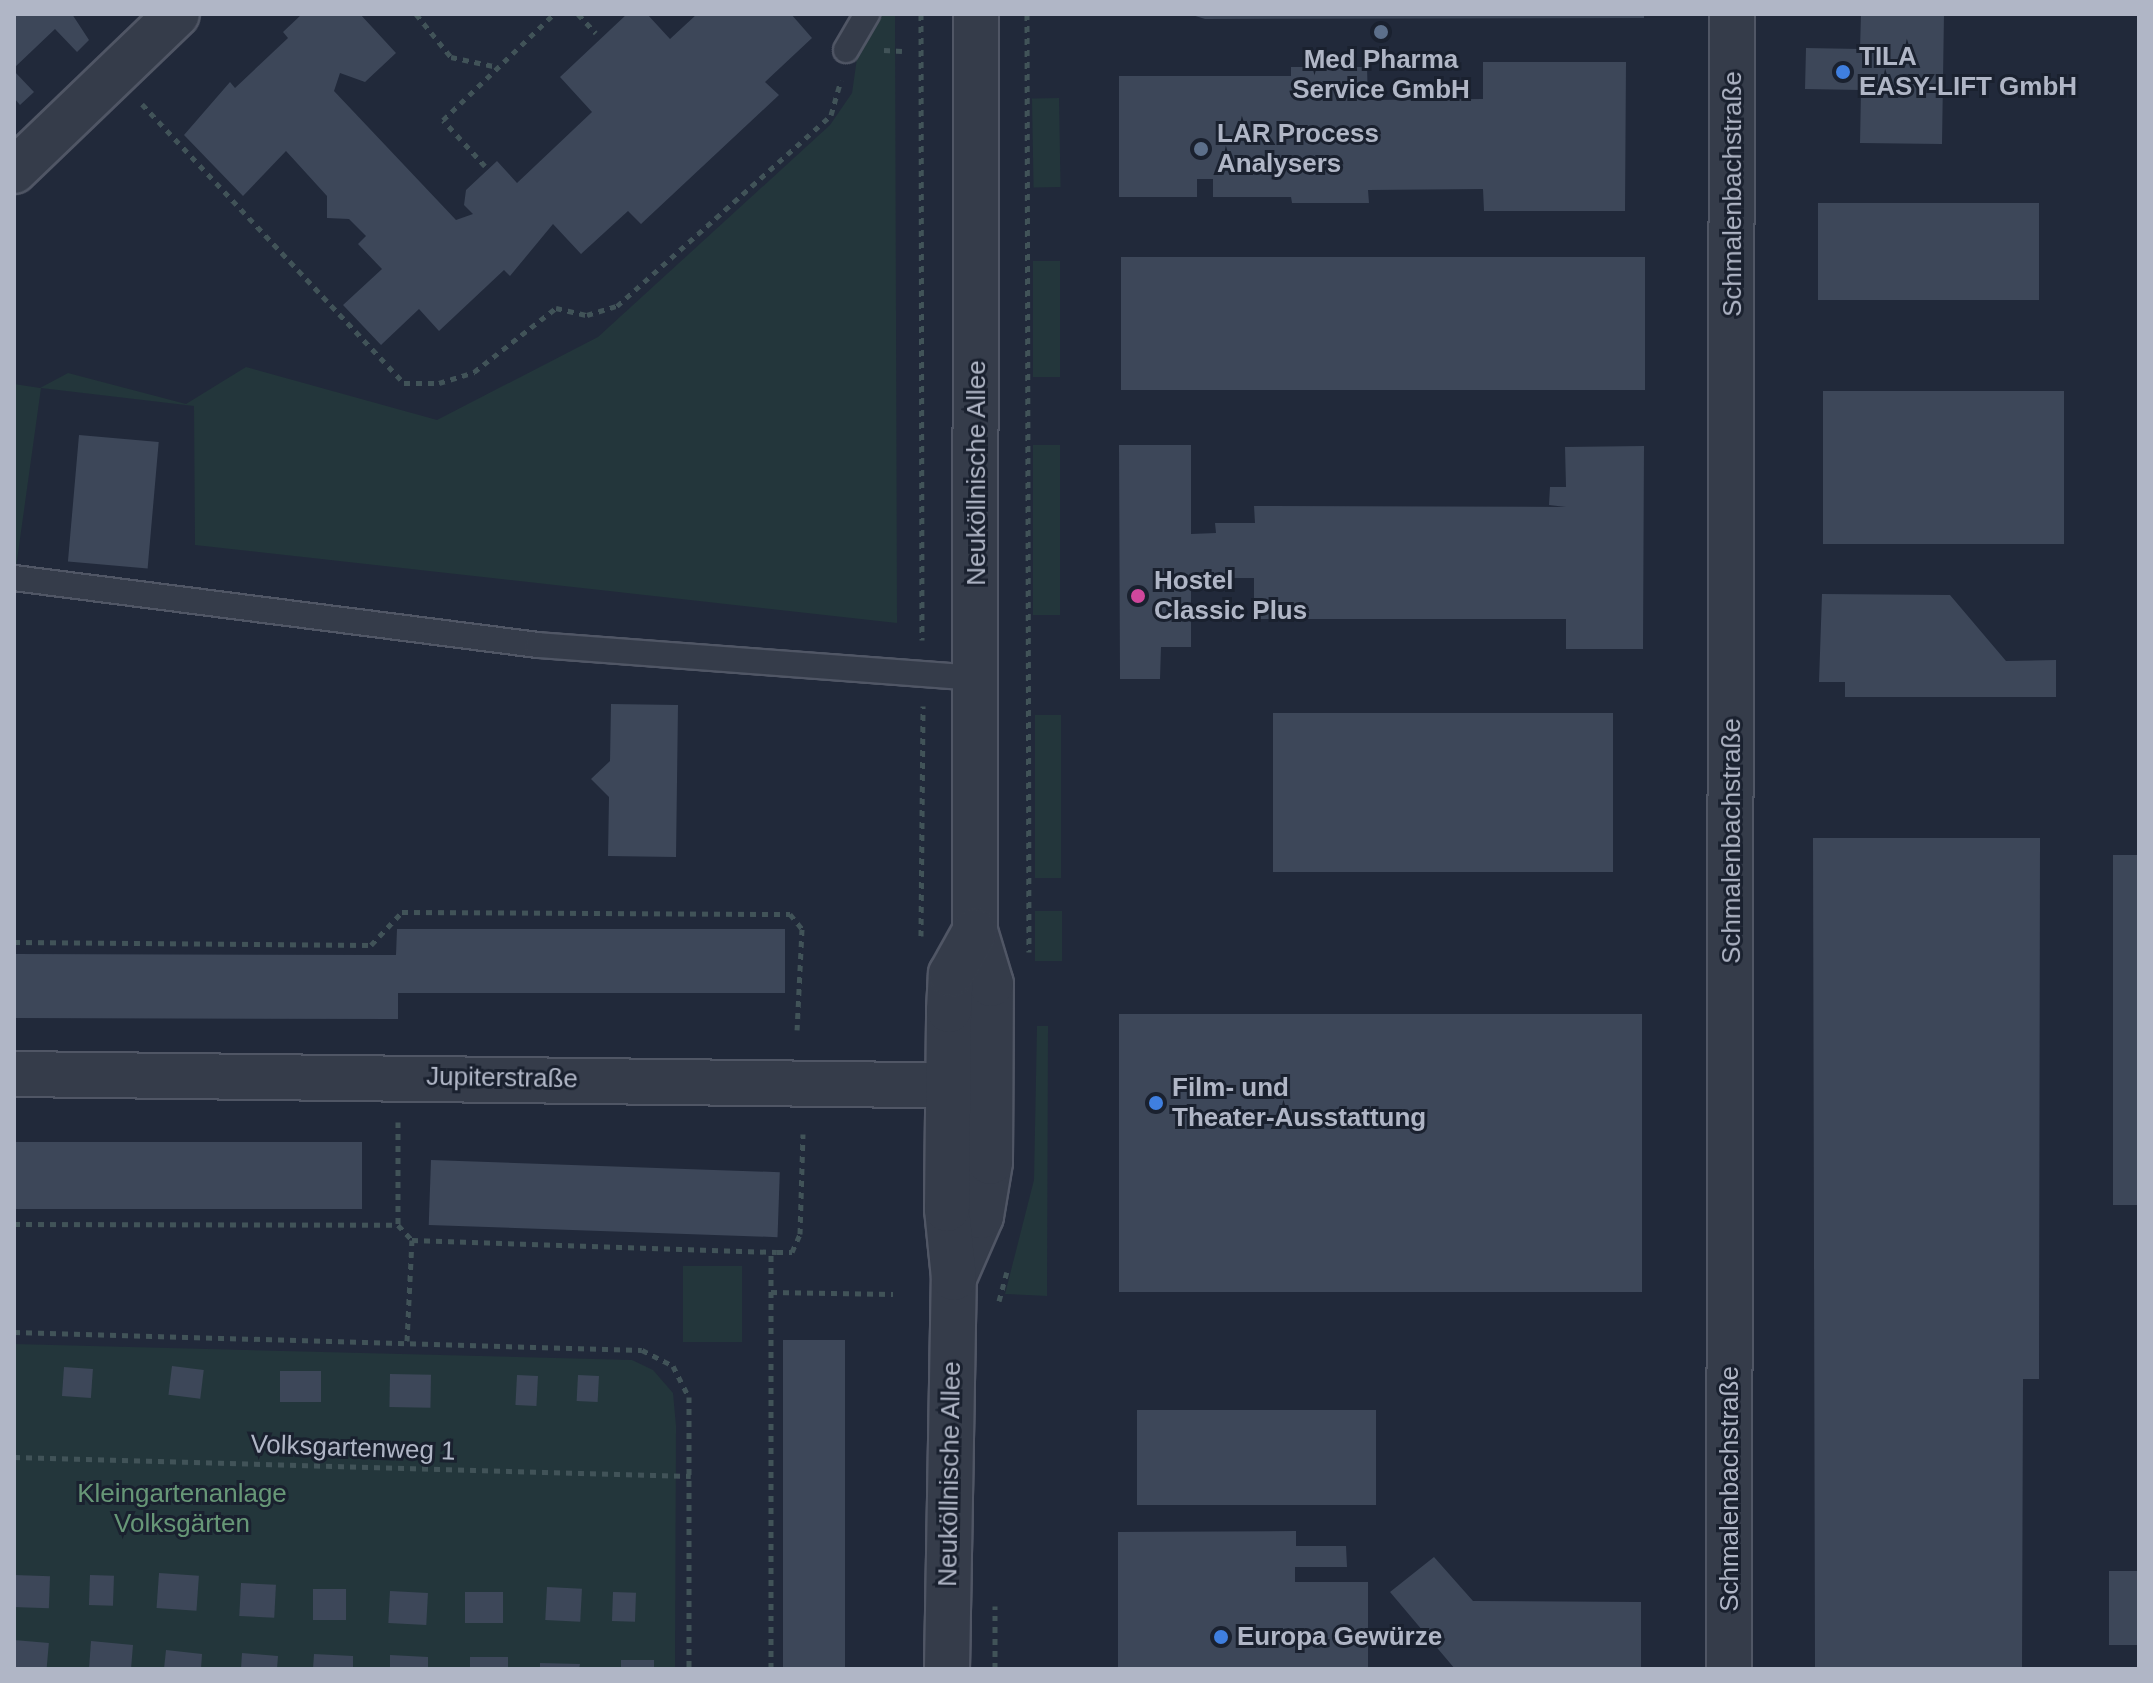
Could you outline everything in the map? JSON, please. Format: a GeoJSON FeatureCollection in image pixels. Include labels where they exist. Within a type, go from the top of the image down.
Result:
{"type":"FeatureCollection","features":[{"type":"Feature","properties":{"kind":"street"},"geometry":{"type":"LineString","coordinates":[[14,171],[177,14]]}},
{"type":"Feature","properties":{"kind":"street","name":"Neuköllnische Allee"},"geometry":{"type":"LineString","coordinates":[[954,1278],[981,1216],[990,1086],[991,984],[975,931],[978,678],[976,14]]}},
{"type":"Feature","properties":{"kind":"street","name":"Schmalenbachstraße"},"geometry":{"type":"LineString","coordinates":[[1729,1669],[1732,14]]}},
{"type":"Feature","properties":{"kind":"street","name":"Neuköllnische Allee"},"geometry":{"type":"LineString","coordinates":[[947,1669],[954,1278],[948,1084],[951,974],[975,931]]}},
{"type":"Feature","properties":{"kind":"street","name":"Jupiterstraße"},"geometry":{"type":"LineString","coordinates":[[14,1074],[990,1086]]}},
{"type":"Feature","properties":{"kind":"lane"},"geometry":{"type":"LineString","coordinates":[[846,50],[867,14]]}},
{"type":"Feature","properties":{"kind":"lane"},"geometry":{"type":"LineString","coordinates":[[14,578],[538,645],[978,678]]}},
{"type":"Feature","properties":{"kind":"path"},"geometry":{"type":"LineString","coordinates":[[416,14],[451,57],[499,67]]}},
{"type":"Feature","properties":{"kind":"path"},"geometry":{"type":"LineString","coordinates":[[485,166],[443,120],[554,14]]}},
{"type":"Feature","properties":{"kind":"path"},"geometry":{"type":"LineString","coordinates":[[578,14],[596,33]]}},
{"type":"Feature","properties":{"kind":"path"},"geometry":{"type":"LineString","coordinates":[[921,14],[921,941]]}},
{"type":"Feature","properties":{"kind":"path"},"geometry":{"type":"LineString","coordinates":[[114,74],[404,383],[439,383],[474,372],[556,308],[587,315],[617,306],[675,260],[831,115],[842,93],[846,50]]}},
{"type":"Feature","properties":{"kind":"path"},"geometry":{"type":"LineString","coordinates":[[14,942],[371,945],[402,912],[790,914],[802,929],[797,1030]]}},
{"type":"Feature","properties":{"kind":"path"},"geometry":{"type":"LineString","coordinates":[[398,1077],[398,1225],[412,1240],[792,1252],[800,1234],[803,1134]]}},
{"type":"Feature","properties":{"kind":"path"},"geometry":{"type":"LineString","coordinates":[[14,1224],[398,1225]]}},
{"type":"Feature","properties":{"kind":"path"},"geometry":{"type":"LineString","coordinates":[[407,1341],[412,1240]]}},
{"type":"Feature","properties":{"kind":"path"},"geometry":{"type":"LineString","coordinates":[[771,1252],[771,1669]]}},
{"type":"Feature","properties":{"kind":"path"},"geometry":{"type":"LineString","coordinates":[[771,1292],[893,1294]]}},
{"type":"Feature","properties":{"kind":"path"},"geometry":{"type":"LineString","coordinates":[[14,1332],[642,1350],[673,1366],[689,1397],[689,1669]]}},
{"type":"Feature","properties":{"kind":"path","name":"Volksgartenweg 1"},"geometry":{"type":"LineString","coordinates":[[14,1457],[691,1476]]}},
{"type":"Feature","properties":{"kind":"green space"},"geometry":{"type":"Polygon","coordinates":[[[883,14],[895,14],[897,623],[195,545],[194,406],[41,388],[14,582],[14,384],[40,388],[68,373],[186,404],[246,367],[437,420],[598,337],[830,125],[852,93],[857,58],[883,14]]]}},
{"type":"Feature","properties":{"kind":"green space"},"geometry":{"type":"Polygon","coordinates":[[[1032,98],[1059,98],[1061,187],[1034,187],[1032,98]]]}},
{"type":"Feature","properties":{"kind":"green space"},"geometry":{"type":"Polygon","coordinates":[[[1033,261],[1060,261],[1060,377],[1033,377],[1033,261]]]}},
{"type":"Feature","properties":{"kind":"green space"},"geometry":{"type":"Polygon","coordinates":[[[1033,445],[1060,445],[1060,615],[1033,615],[1033,445]]]}},
{"type":"Feature","properties":{"kind":"green space"},"geometry":{"type":"Polygon","coordinates":[[[1035,715],[1061,715],[1061,878],[1035,878],[1035,715]]]}},
{"type":"Feature","properties":{"kind":"green space"},"geometry":{"type":"Polygon","coordinates":[[[1035,911],[1062,911],[1062,961],[1035,961],[1035,911]]]}},
{"type":"Feature","properties":{"kind":"green space"},"geometry":{"type":"Polygon","coordinates":[[[1037,1026],[1048,1026],[1047,1296],[1005,1294],[1034,1180],[1037,1026]]]}},
{"type":"Feature","properties":{"kind":"green space"},"geometry":{"type":"Polygon","coordinates":[[[683,1266],[742,1266],[742,1342],[683,1342],[683,1266]]]}},
{"type":"Feature","properties":{"kind":"green space","name":"Kleingartenanlage Volksgärten"},"geometry":{"type":"Polygon","coordinates":[[[14,1344],[632,1360],[653,1370],[673,1393],[676,1426],[675,1669],[14,1669],[14,1344]]]}},
{"type":"Feature","properties":{"kind":"building"},"geometry":{"type":"Polygon","coordinates":[[[14,14],[72,14],[89,40],[77,52],[55,29],[14,68],[14,14]]]}},
{"type":"Feature","properties":{"kind":"building"},"geometry":{"type":"Polygon","coordinates":[[[302,14],[360,14],[396,53],[365,82],[340,73],[334,91],[456,220],[473,214],[464,205],[466,190],[497,161],[517,183],[592,112],[560,77],[627,14],[647,14],[670,39],[697,14],[791,14],[812,38],[765,82],[779,95],[641,224],[628,211],[581,254],[553,224],[510,276],[504,270],[439,331],[419,309],[381,345],[343,305],[382,269],[358,244],[366,236],[349,219],[327,218],[327,196],[286,151],[243,196],[184,135],[230,82],[235,88],[288,38],[283,32],[302,14]]]}},
{"type":"Feature","properties":{"kind":"building"},"geometry":{"type":"Polygon","coordinates":[[[1189,14],[1644,14],[1644,18],[1205,19],[1189,14]]]}},
{"type":"Feature","properties":{"kind":"building"},"geometry":{"type":"Polygon","coordinates":[[[1861,14],[1944,14],[1942,144],[1860,143],[1861,90],[1805,89],[1806,48],[1860,49],[1861,14]]]}},
{"type":"Feature","properties":{"kind":"building"},"geometry":{"type":"Polygon","coordinates":[[[1483,62],[1626,62],[1625,211],[1484,211],[1483,189],[1368,190],[1369,203],[1292,203],[1291,197],[1213,197],[1213,179],[1197,179],[1197,197],[1119,197],[1119,76],[1291,76],[1291,67],[1367,67],[1368,100],[1483,99],[1483,62]]]}},
{"type":"Feature","properties":{"kind":"building"},"geometry":{"type":"Polygon","coordinates":[[[14,71],[34,92],[20,105],[14,98],[14,71]]]}},
{"type":"Feature","properties":{"kind":"building"},"geometry":{"type":"Polygon","coordinates":[[[1818,203],[2039,203],[2039,300],[1818,300],[1818,203]]]}},
{"type":"Feature","properties":{"kind":"building"},"geometry":{"type":"Polygon","coordinates":[[[1121,257],[1645,257],[1645,390],[1121,390],[1121,257]]]}},
{"type":"Feature","properties":{"kind":"building"},"geometry":{"type":"Polygon","coordinates":[[[1823,391],[2064,391],[2064,544],[1823,544],[1823,391]]]}},
{"type":"Feature","properties":{"kind":"building"},"geometry":{"type":"Polygon","coordinates":[[[79,435],[159,442],[148,568],[68,562],[79,435]]]}},
{"type":"Feature","properties":{"kind":"building"},"geometry":{"type":"Polygon","coordinates":[[[1119,445],[1191,445],[1191,534],[1216,533],[1215,523],[1255,523],[1254,506],[1566,507],[1549,505],[1550,487],[1566,487],[1565,447],[1644,446],[1643,649],[1566,649],[1566,619],[1254,619],[1254,578],[1191,578],[1191,647],[1161,647],[1160,679],[1120,679],[1119,445]]]}},
{"type":"Feature","properties":{"kind":"building"},"geometry":{"type":"Polygon","coordinates":[[[1822,594],[1950,595],[2006,661],[2056,660],[2056,697],[1845,697],[1845,682],[1819,682],[1822,594]]]}},
{"type":"Feature","properties":{"kind":"building"},"geometry":{"type":"Polygon","coordinates":[[[611,704],[678,705],[676,857],[608,856],[609,797],[591,779],[610,761],[611,704]]]}},
{"type":"Feature","properties":{"kind":"building"},"geometry":{"type":"Polygon","coordinates":[[[1273,713],[1613,713],[1613,872],[1273,872],[1273,713]]]}},
{"type":"Feature","properties":{"kind":"building"},"geometry":{"type":"Polygon","coordinates":[[[1813,838],[2040,838],[2039,1379],[2023,1379],[2022,1669],[1815,1669],[1813,838]]]}},
{"type":"Feature","properties":{"kind":"building"},"geometry":{"type":"Polygon","coordinates":[[[2113,855],[2139,855],[2139,1205],[2113,1205],[2113,855]]]}},
{"type":"Feature","properties":{"kind":"building"},"geometry":{"type":"Polygon","coordinates":[[[397,929],[785,929],[785,993],[398,993],[398,1019],[14,1018],[14,954],[396,955],[397,929]]]}},
{"type":"Feature","properties":{"kind":"building"},"geometry":{"type":"Polygon","coordinates":[[[1119,1014],[1642,1014],[1642,1292],[1119,1292],[1119,1014]]]}},
{"type":"Feature","properties":{"kind":"building"},"geometry":{"type":"Polygon","coordinates":[[[14,1142],[362,1142],[362,1209],[14,1209],[14,1142]]]}},
{"type":"Feature","properties":{"kind":"building"},"geometry":{"type":"Polygon","coordinates":[[[431,1160],[780,1172],[778,1237],[429,1225],[431,1160]]]}},
{"type":"Feature","properties":{"kind":"building"},"geometry":{"type":"Polygon","coordinates":[[[783,1340],[845,1340],[845,1669],[783,1669],[783,1340]]]}},
{"type":"Feature","properties":{"kind":"building"},"geometry":{"type":"Polygon","coordinates":[[[172,1366],[204,1370],[200,1399],[168,1395],[172,1366]]]}},
{"type":"Feature","properties":{"kind":"building"},"geometry":{"type":"Polygon","coordinates":[[[64,1367],[93,1369],[91,1398],[62,1396],[64,1367]]]}},
{"type":"Feature","properties":{"kind":"building"},"geometry":{"type":"Polygon","coordinates":[[[280,1371],[321,1371],[321,1402],[280,1402],[280,1371]]]}},
{"type":"Feature","properties":{"kind":"building"},"geometry":{"type":"Polygon","coordinates":[[[390,1374],[431,1375],[430,1408],[389,1407],[390,1374]]]}},
{"type":"Feature","properties":{"kind":"building"},"geometry":{"type":"Polygon","coordinates":[[[517,1375],[538,1376],[536,1406],[515,1405],[517,1375]]]}},
{"type":"Feature","properties":{"kind":"building"},"geometry":{"type":"Polygon","coordinates":[[[578,1375],[599,1376],[598,1402],[577,1401],[578,1375]]]}},
{"type":"Feature","properties":{"kind":"building"},"geometry":{"type":"Polygon","coordinates":[[[1137,1410],[1376,1410],[1376,1505],[1137,1505],[1137,1410]]]}},
{"type":"Feature","properties":{"kind":"building"},"geometry":{"type":"Polygon","coordinates":[[[1296,1531],[1296,1546],[1346,1546],[1347,1567],[1295,1567],[1295,1582],[1368,1582],[1368,1669],[1118,1669],[1118,1532],[1296,1531]]]}},
{"type":"Feature","properties":{"kind":"building"},"geometry":{"type":"Polygon","coordinates":[[[1434,1557],[1473,1601],[1641,1602],[1641,1669],[1455,1669],[1390,1592],[1434,1557]]]}},
{"type":"Feature","properties":{"kind":"building"},"geometry":{"type":"Polygon","coordinates":[[[2109,1571],[2139,1571],[2139,1645],[2109,1645],[2109,1571]]]}},
{"type":"Feature","properties":{"kind":"building"},"geometry":{"type":"Polygon","coordinates":[[[159,1573],[199,1576],[196,1611],[157,1608],[159,1573]]]}},
{"type":"Feature","properties":{"kind":"building"},"geometry":{"type":"Polygon","coordinates":[[[14,1575],[50,1576],[49,1608],[14,1607],[14,1575]]]}},
{"type":"Feature","properties":{"kind":"building"},"geometry":{"type":"Polygon","coordinates":[[[90,1575],[114,1576],[113,1606],[89,1605],[90,1575]]]}},
{"type":"Feature","properties":{"kind":"building"},"geometry":{"type":"Polygon","coordinates":[[[241,1583],[276,1585],[274,1618],[239,1616],[241,1583]]]}},
{"type":"Feature","properties":{"kind":"building"},"geometry":{"type":"Polygon","coordinates":[[[547,1587],[582,1589],[580,1622],[545,1620],[547,1587]]]}},
{"type":"Feature","properties":{"kind":"building"},"geometry":{"type":"Polygon","coordinates":[[[313,1589],[346,1589],[346,1620],[313,1620],[313,1589]]]}},
{"type":"Feature","properties":{"kind":"building"},"geometry":{"type":"Polygon","coordinates":[[[390,1591],[428,1593],[426,1625],[388,1623],[390,1591]]]}},
{"type":"Feature","properties":{"kind":"building"},"geometry":{"type":"Polygon","coordinates":[[[465,1592],[503,1592],[503,1623],[465,1623],[465,1592]]]}},
{"type":"Feature","properties":{"kind":"building"},"geometry":{"type":"Polygon","coordinates":[[[613,1592],[636,1593],[635,1622],[612,1621],[613,1592]]]}},
{"type":"Feature","properties":{"kind":"building"},"geometry":{"type":"Polygon","coordinates":[[[14,1640],[49,1643],[47,1669],[14,1669],[14,1640]]]}},
{"type":"Feature","properties":{"kind":"building"},"geometry":{"type":"Polygon","coordinates":[[[91,1641],[133,1645],[131,1669],[89,1669],[91,1641]]]}},
{"type":"Feature","properties":{"kind":"building"},"geometry":{"type":"Polygon","coordinates":[[[166,1650],[202,1654],[201,1669],[164,1669],[166,1650]]]}},
{"type":"Feature","properties":{"kind":"building"},"geometry":{"type":"Polygon","coordinates":[[[242,1653],[278,1656],[277,1669],[241,1669],[242,1653]]]}},
{"type":"Feature","properties":{"kind":"building"},"geometry":{"type":"Polygon","coordinates":[[[314,1654],[353,1656],[353,1669],[313,1669],[314,1654]]]}},
{"type":"Feature","properties":{"kind":"building"},"geometry":{"type":"Polygon","coordinates":[[[390,1655],[428,1657],[428,1669],[390,1669],[390,1655]]]}},
{"type":"Feature","properties":{"kind":"building"},"geometry":{"type":"Polygon","coordinates":[[[470,1657],[508,1657],[508,1669],[470,1669],[470,1657]]]}},
{"type":"Feature","properties":{"kind":"building"},"geometry":{"type":"Polygon","coordinates":[[[621,1660],[654,1660],[654,1669],[621,1669],[621,1660]]]}},
{"type":"Feature","properties":{"kind":"building"},"geometry":{"type":"Polygon","coordinates":[[[540,1663],[580,1664],[579,1669],[540,1669],[540,1663]]]}},
{"type":"Feature","properties":{"kind":"place","name":"Med Pharma Service GmbH"},"geometry":{"type":"Point","coordinates":[1381,32]}},
{"type":"Feature","properties":{"kind":"place","name":"TILA EASY-LIFT GmbH"},"geometry":{"type":"Point","coordinates":[1843,72]}},
{"type":"Feature","properties":{"kind":"place","name":"LAR Process Analysers"},"geometry":{"type":"Point","coordinates":[1201,149]}},
{"type":"Feature","properties":{"kind":"place","name":"Hostel Classic Plus"},"geometry":{"type":"Point","coordinates":[1138,596]}},
{"type":"Feature","properties":{"kind":"place","name":"Film- und Theater-Ausstattung"},"geometry":{"type":"Point","coordinates":[1156,1103]}},
{"type":"Feature","properties":{"kind":"place","name":"Europa Gewürze"},"geometry":{"type":"Point","coordinates":[1221,1637]}}]}
